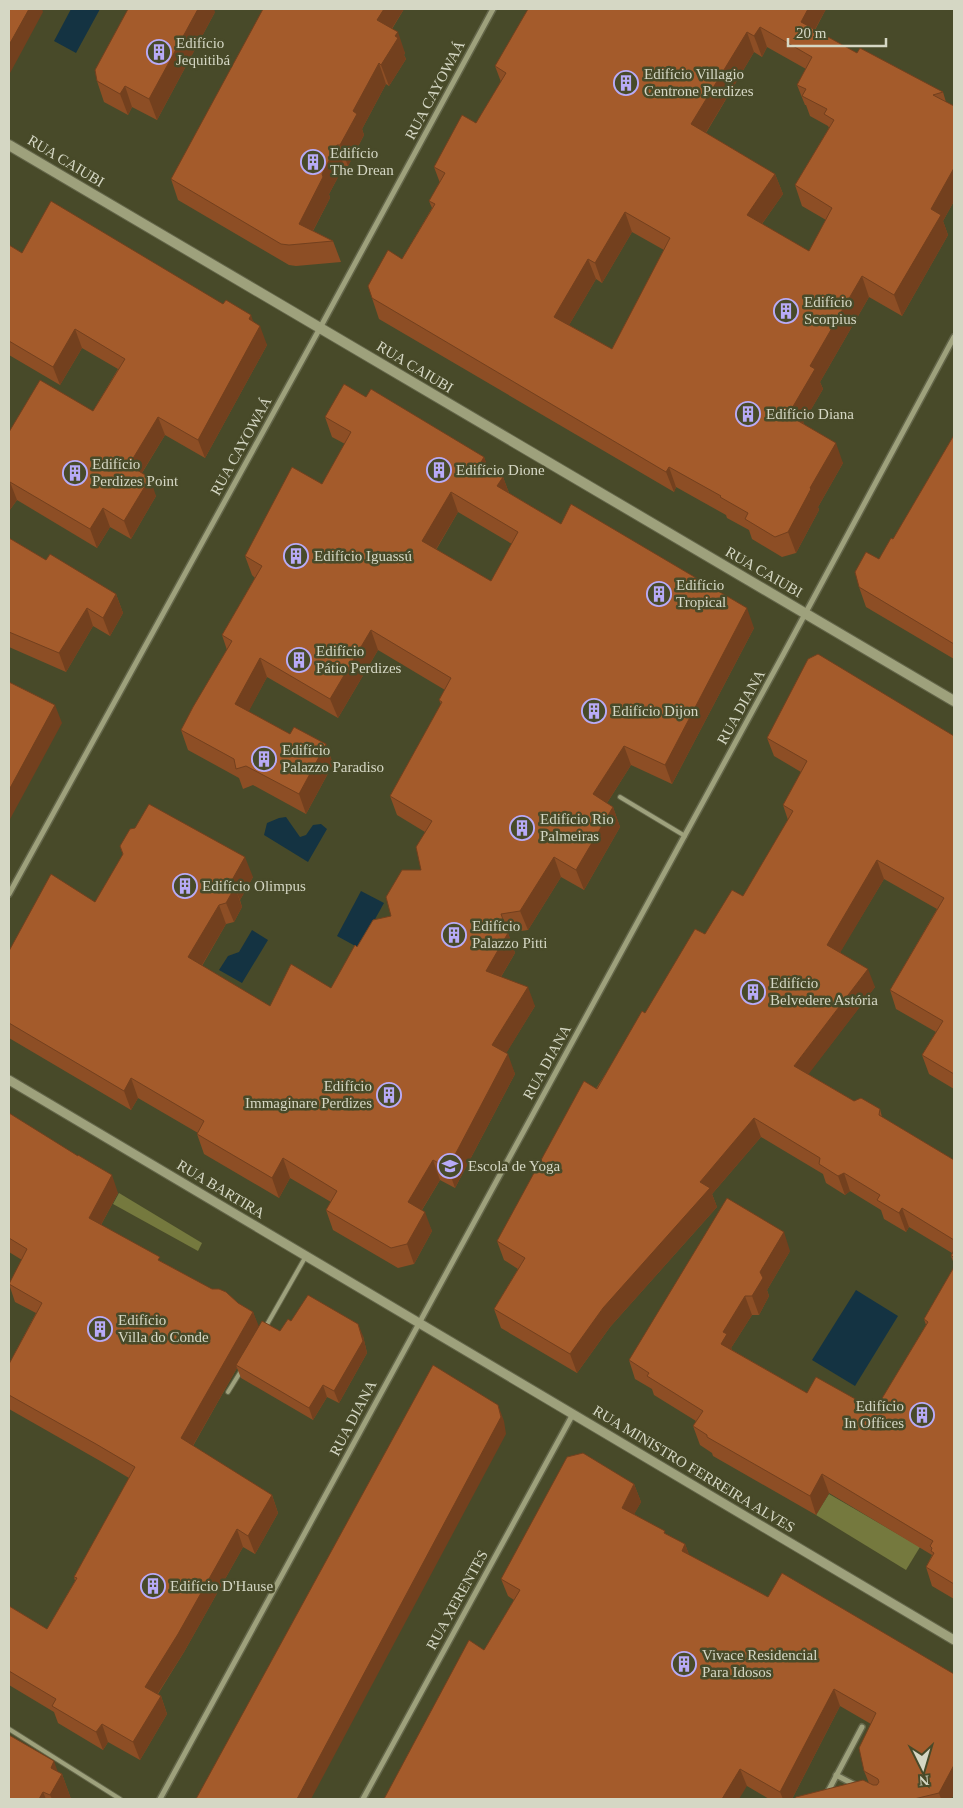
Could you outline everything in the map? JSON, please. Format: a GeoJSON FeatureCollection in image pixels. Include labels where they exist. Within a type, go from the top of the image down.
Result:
{"type":"FeatureCollection","features":[{"type":"Feature","properties":{"kind":"main road","name":"RUA CAIUBI"},"geometry":{"type":"LineString","coordinates":[[9,145],[954,701]]}},
{"type":"Feature","properties":{"kind":"street","name":"RUA CAYOWAÁ"},"geometry":{"type":"LineString","coordinates":[[9,894],[493,9]]}},
{"type":"Feature","properties":{"kind":"street","name":"RUA DIANA"},"geometry":{"type":"LineString","coordinates":[[160,1799],[806,614],[954,338]]}},
{"type":"Feature","properties":{"kind":"street","name":"RUA BARTIRA"},"geometry":{"type":"LineString","coordinates":[[9,1080],[419,1322]]}},
{"type":"Feature","properties":{"kind":"street","name":"RUA MINISTRO FERREIRA ALVES"},"geometry":{"type":"LineString","coordinates":[[419,1322],[954,1640]]}},
{"type":"Feature","properties":{"kind":"street","name":"RUA XERENTES"},"geometry":{"type":"LineString","coordinates":[[363,1799],[574,1413]]}},
{"type":"Feature","properties":{"kind":"street"},"geometry":{"type":"LineString","coordinates":[[824,1799],[862,1727]]}},
{"type":"Feature","properties":{"kind":"street"},"geometry":{"type":"LineString","coordinates":[[836,1776],[866,1791]]}},
{"type":"Feature","properties":{"kind":"lane"},"geometry":{"type":"LineString","coordinates":[[620,797],[685,836]]}},
{"type":"Feature","properties":{"kind":"lane"},"geometry":{"type":"LineString","coordinates":[[262,1333],[306,1256]]}},
{"type":"Feature","properties":{"kind":"lane"},"geometry":{"type":"LineString","coordinates":[[228,1392],[243,1367]]}},
{"type":"Feature","properties":{"kind":"lane"},"geometry":{"type":"LineString","coordinates":[[9,1729],[120,1799]]}},
{"type":"Feature","properties":{"kind":"green space"},"geometry":{"type":"Polygon","coordinates":[[[119,1193],[202,1243],[198,1251],[113,1204],[119,1193]]]}},
{"type":"Feature","properties":{"kind":"green space"},"geometry":{"type":"Polygon","coordinates":[[[829,1494],[920,1547],[906,1570],[816,1515],[829,1494]]]}},
{"type":"Feature","properties":{"kind":"water"},"geometry":{"type":"Polygon","coordinates":[[[71,9],[100,9],[76,53],[54,41],[71,9]]]}},
{"type":"Feature","properties":{"kind":"water"},"geometry":{"type":"Polygon","coordinates":[[[286,817],[300,837],[306,835],[313,825],[321,824],[327,829],[308,862],[264,835],[267,823],[286,817]]]}},
{"type":"Feature","properties":{"kind":"water"},"geometry":{"type":"Polygon","coordinates":[[[361,891],[384,903],[359,948],[337,936],[361,891]]]}},
{"type":"Feature","properties":{"kind":"water"},"geometry":{"type":"Polygon","coordinates":[[[252,930],[268,940],[242,983],[219,970],[228,956],[239,952],[252,930]]]}},
{"type":"Feature","properties":{"kind":"water"},"geometry":{"type":"Polygon","coordinates":[[[856,1290],[898,1316],[855,1386],[812,1360],[856,1290]]]}},
{"type":"Feature","properties":{"kind":"building"},"geometry":{"type":"Polygon","coordinates":[[[9,9],[29,9],[9,45],[9,9]]]}},
{"type":"Feature","properties":{"kind":"building"},"geometry":{"type":"Polygon","coordinates":[[[128,9],[198,9],[149,99],[125,86],[120,94],[97,81],[95,70],[128,9]]]}},
{"type":"Feature","properties":{"kind":"building"},"geometry":{"type":"Polygon","coordinates":[[[263,9],[384,9],[377,20],[398,32],[395,36],[398,38],[381,65],[379,63],[353,111],[357,114],[340,145],[337,145],[299,224],[333,241],[281,244],[171,179],[263,9]]]}},
{"type":"Feature","properties":{"kind":"building"},"geometry":{"type":"Polygon","coordinates":[[[528,9],[808,9],[801,22],[857,53],[860,48],[943,92],[933,95],[954,106],[954,168],[931,209],[941,215],[894,295],[862,276],[810,366],[815,369],[788,415],[836,443],[810,488],[788,532],[775,537],[745,519],[748,513],[721,496],[669,467],[666,472],[372,298],[368,286],[388,250],[402,259],[435,204],[429,201],[445,173],[434,167],[462,115],[476,123],[506,73],[495,66],[528,9]],[[760,27],[754,36],[747,32],[691,124],[775,174],[747,215],[809,251],[832,208],[795,185],[834,120],[824,114],[827,109],[802,96],[806,89],[797,85],[812,57],[760,27]],[[625,212],[595,263],[588,259],[554,317],[612,349],[670,238],[625,212]]]}},
{"type":"Feature","properties":{"kind":"building"},"geometry":{"type":"Polygon","coordinates":[[[51,201],[223,304],[226,300],[251,315],[249,319],[260,326],[198,440],[158,417],[129,465],[150,478],[124,521],[103,508],[90,529],[10,482],[9,484],[9,432],[40,380],[93,411],[125,359],[75,329],[53,367],[9,341],[9,245],[22,253],[51,201]]]}},
{"type":"Feature","properties":{"kind":"building"},"geometry":{"type":"Polygon","coordinates":[[[344,384],[366,397],[371,389],[484,457],[480,464],[503,477],[497,486],[561,524],[571,504],[747,608],[665,765],[624,746],[593,794],[613,807],[576,870],[554,857],[520,911],[501,914],[508,933],[486,971],[528,987],[492,1045],[508,1054],[448,1168],[433,1160],[408,1202],[425,1212],[407,1244],[391,1248],[326,1210],[337,1191],[283,1158],[272,1178],[197,1134],[204,1121],[131,1078],[124,1091],[9,1023],[9,951],[51,874],[95,902],[123,854],[120,846],[130,829],[135,828],[149,804],[245,857],[232,880],[235,887],[226,903],[219,905],[188,957],[270,1006],[291,964],[331,988],[355,945],[357,947],[373,920],[391,916],[386,897],[402,870],[421,870],[416,847],[432,821],[390,796],[442,702],[439,700],[451,678],[371,630],[330,699],[260,658],[235,704],[290,734],[294,727],[326,744],[299,794],[246,766],[236,769],[234,759],[181,730],[232,641],[222,635],[262,566],[245,556],[292,467],[322,484],[351,432],[325,417],[344,384]],[[451,492],[422,541],[491,581],[518,532],[451,492]]]}},
{"type":"Feature","properties":{"kind":"building"},"geometry":{"type":"Polygon","coordinates":[[[954,435],[954,644],[859,587],[855,572],[866,552],[879,559],[891,538],[893,539],[954,435]]]}},
{"type":"Feature","properties":{"kind":"building"},"geometry":{"type":"Polygon","coordinates":[[[9,538],[46,560],[50,554],[116,594],[103,618],[87,608],[59,653],[9,632],[9,538]]]}},
{"type":"Feature","properties":{"kind":"building"},"geometry":{"type":"Polygon","coordinates":[[[818,654],[954,736],[954,1074],[922,1055],[943,1021],[890,990],[944,898],[877,860],[827,945],[868,969],[794,1066],[854,1101],[861,1098],[880,1109],[879,1115],[954,1160],[954,1240],[902,1208],[899,1213],[877,1200],[880,1195],[844,1173],[838,1176],[819,1164],[820,1158],[754,1118],[700,1182],[710,1188],[603,1308],[570,1354],[494,1309],[525,1258],[497,1241],[584,1081],[597,1089],[642,1011],[645,1013],[695,929],[705,934],[732,890],[743,896],[793,811],[783,805],[807,761],[767,738],[808,659],[818,654]]]}},
{"type":"Feature","properties":{"kind":"building"},"geometry":{"type":"Polygon","coordinates":[[[9,682],[55,705],[9,790],[9,682]]]}},
{"type":"Feature","properties":{"kind":"building"},"geometry":{"type":"Polygon","coordinates":[[[9,1113],[112,1175],[89,1218],[160,1257],[158,1260],[212,1289],[226,1292],[238,1303],[253,1312],[181,1438],[272,1495],[248,1536],[237,1529],[178,1634],[145,1687],[161,1696],[133,1742],[102,1724],[96,1732],[52,1706],[56,1699],[9,1671],[9,1606],[47,1629],[77,1578],[74,1577],[135,1467],[9,1395],[9,1364],[42,1303],[9,1284],[27,1249],[9,1238],[9,1113]]]}},
{"type":"Feature","properties":{"kind":"building"},"geometry":{"type":"Polygon","coordinates":[[[727,1198],[784,1232],[760,1272],[763,1278],[752,1296],[745,1296],[723,1332],[727,1334],[721,1344],[807,1393],[816,1377],[875,1410],[928,1322],[924,1319],[954,1267],[954,1584],[926,1567],[934,1553],[931,1551],[932,1548],[930,1546],[933,1541],[822,1474],[810,1496],[707,1437],[707,1435],[693,1426],[703,1411],[647,1376],[649,1373],[629,1360],[727,1198]]]}},
{"type":"Feature","properties":{"kind":"building"},"geometry":{"type":"Polygon","coordinates":[[[308,1295],[358,1324],[363,1341],[334,1391],[323,1385],[309,1408],[236,1365],[262,1321],[280,1331],[288,1319],[291,1321],[308,1295]]]}},
{"type":"Feature","properties":{"kind":"building"},"geometry":{"type":"Polygon","coordinates":[[[433,1365],[498,1405],[501,1417],[297,1799],[196,1799],[433,1365]]]}},
{"type":"Feature","properties":{"kind":"building"},"geometry":{"type":"Polygon","coordinates":[[[583,1453],[634,1484],[622,1508],[685,1544],[682,1551],[768,1597],[782,1573],[954,1674],[954,1765],[939,1793],[914,1799],[794,1799],[863,1780],[873,1785],[877,1785],[879,1782],[878,1779],[864,1771],[859,1748],[876,1713],[834,1689],[780,1792],[740,1769],[722,1799],[384,1799],[469,1640],[484,1650],[520,1590],[501,1579],[567,1457],[583,1453]]]}},
{"type":"Feature","properties":{"kind":"building"},"geometry":{"type":"Polygon","coordinates":[[[9,1735],[54,1761],[51,1768],[62,1774],[50,1795],[43,1792],[39,1799],[9,1799],[9,1735]]]}},
{"type":"Feature","properties":{"kind":"place","name":"Edifício Jequitibá"},"geometry":{"type":"Point","coordinates":[159,52]}},
{"type":"Feature","properties":{"kind":"place","name":"Edifício Villagio Centrone Perdizes"},"geometry":{"type":"Point","coordinates":[626,83]}},
{"type":"Feature","properties":{"kind":"place","name":"Edifício The Drean"},"geometry":{"type":"Point","coordinates":[313,162]}},
{"type":"Feature","properties":{"kind":"place","name":"Edifício Scorpius"},"geometry":{"type":"Point","coordinates":[786,311]}},
{"type":"Feature","properties":{"kind":"place","name":"Edifício Diana"},"geometry":{"type":"Point","coordinates":[748,414]}},
{"type":"Feature","properties":{"kind":"place","name":"Edifício Dione"},"geometry":{"type":"Point","coordinates":[439,470]}},
{"type":"Feature","properties":{"kind":"place","name":"Edifício Perdizes Point"},"geometry":{"type":"Point","coordinates":[75,473]}},
{"type":"Feature","properties":{"kind":"place","name":"Edifício Iguassú"},"geometry":{"type":"Point","coordinates":[296,556]}},
{"type":"Feature","properties":{"kind":"place","name":"Edifício Tropical"},"geometry":{"type":"Point","coordinates":[659,594]}},
{"type":"Feature","properties":{"kind":"place","name":"Edifício Pátio Perdizes"},"geometry":{"type":"Point","coordinates":[299,660]}},
{"type":"Feature","properties":{"kind":"place","name":"Edifício Dijon"},"geometry":{"type":"Point","coordinates":[594,711]}},
{"type":"Feature","properties":{"kind":"place","name":"Edifício Palazzo Paradiso"},"geometry":{"type":"Point","coordinates":[264,759]}},
{"type":"Feature","properties":{"kind":"place","name":"Edifício Rio Palmeiras"},"geometry":{"type":"Point","coordinates":[522,828]}},
{"type":"Feature","properties":{"kind":"place","name":"Edifício Olimpus"},"geometry":{"type":"Point","coordinates":[185,886]}},
{"type":"Feature","properties":{"kind":"place","name":"Edifício Palazzo Pitti"},"geometry":{"type":"Point","coordinates":[454,935]}},
{"type":"Feature","properties":{"kind":"place","name":"Edifício Belvedere Astória"},"geometry":{"type":"Point","coordinates":[753,992]}},
{"type":"Feature","properties":{"kind":"place","name":"Edifício Immaginare Perdizes"},"geometry":{"type":"Point","coordinates":[389,1095]}},
{"type":"Feature","properties":{"kind":"place","name":"Escola de Yoga"},"geometry":{"type":"Point","coordinates":[450,1166]}},
{"type":"Feature","properties":{"kind":"place","name":"Edifício Villa do Conde"},"geometry":{"type":"Point","coordinates":[100,1329]}},
{"type":"Feature","properties":{"kind":"place","name":"Edifício In Offices"},"geometry":{"type":"Point","coordinates":[922,1415]}},
{"type":"Feature","properties":{"kind":"place","name":"Edifício D'Hause"},"geometry":{"type":"Point","coordinates":[153,1586]}},
{"type":"Feature","properties":{"kind":"place","name":"Vivace Residencial Para Idosos"},"geometry":{"type":"Point","coordinates":[684,1664]}}]}
